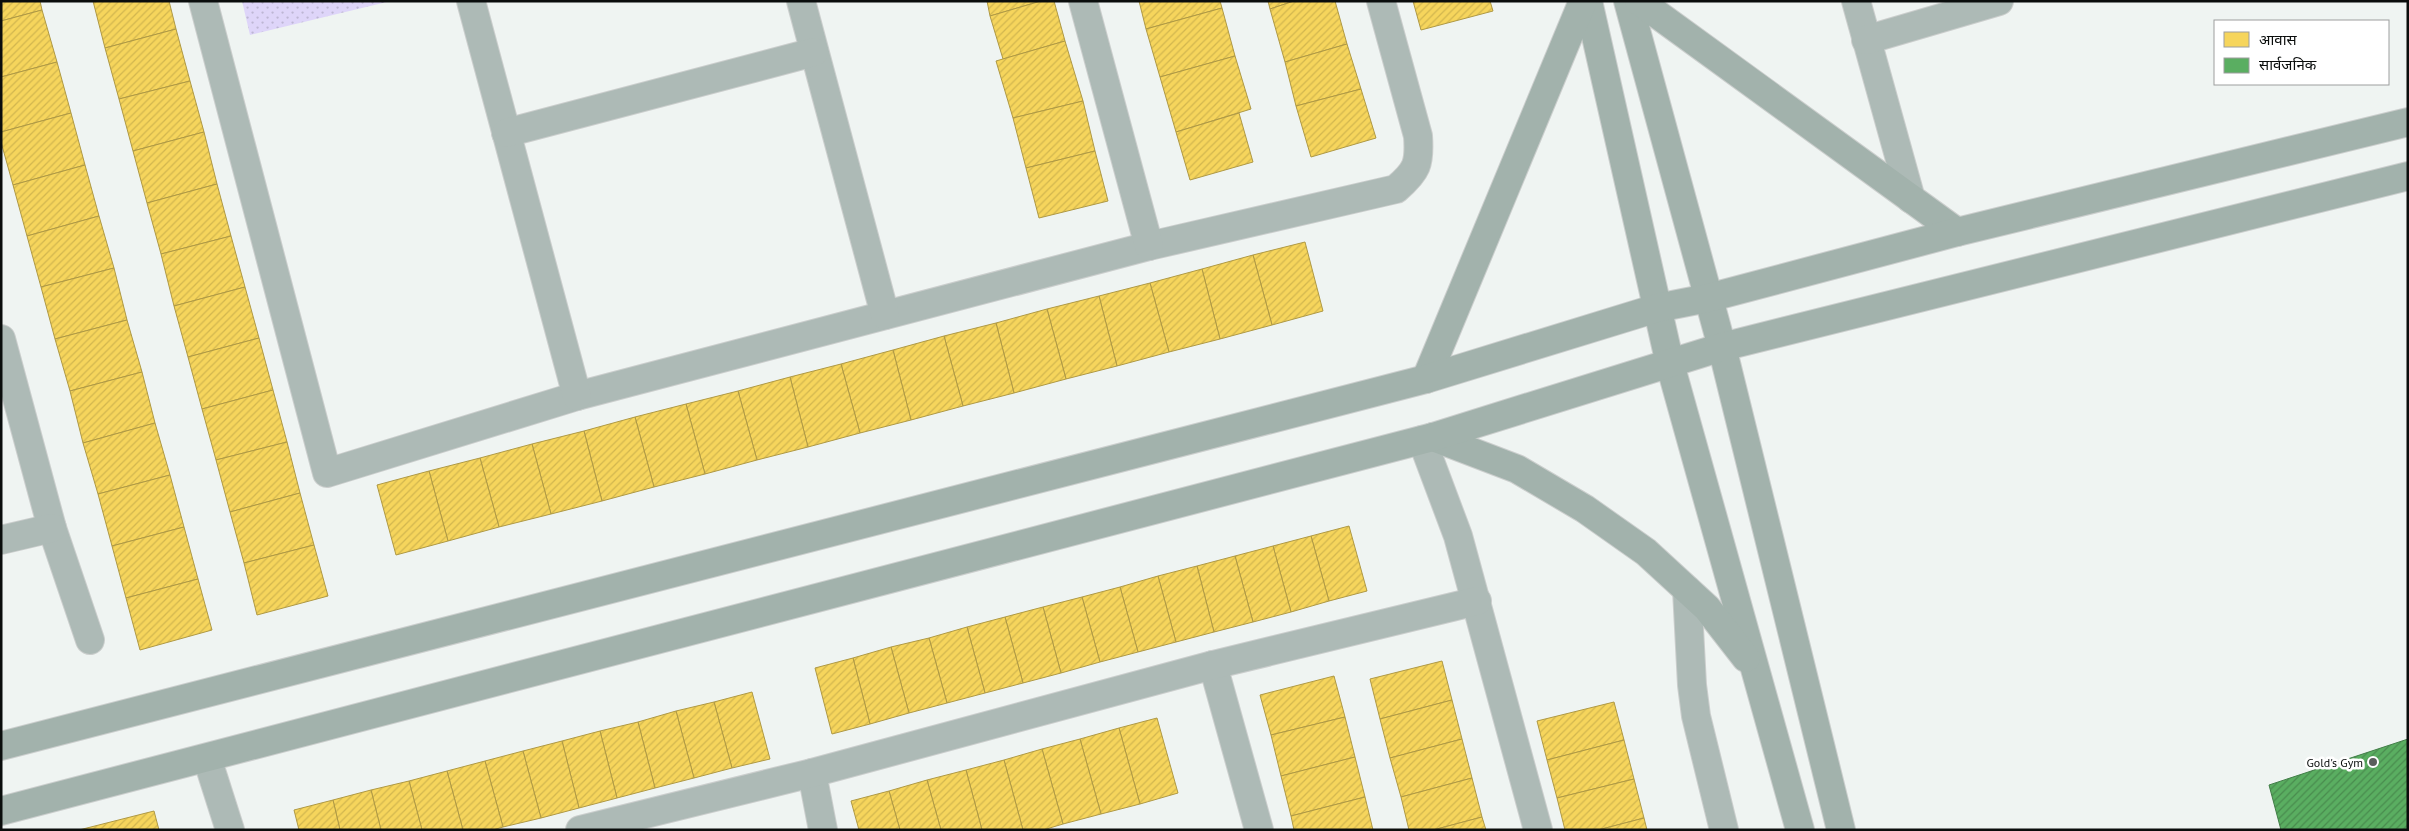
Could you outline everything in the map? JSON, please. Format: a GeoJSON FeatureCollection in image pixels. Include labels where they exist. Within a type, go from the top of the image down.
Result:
{"type":"FeatureCollection","features":[{"type":"Feature","properties":{"kind":"main road"},"geometry":{"type":"LineString","coordinates":[[1426,378],[1583,1]]}},
{"type":"Feature","properties":{"kind":"main road"},"geometry":{"type":"LineString","coordinates":[[1588,1],[1670,364],[1800,830]]}},
{"type":"Feature","properties":{"kind":"main road"},"geometry":{"type":"LineString","coordinates":[[1628,1],[1722,347],[1841,830]]}},
{"type":"Feature","properties":{"kind":"main road"},"geometry":{"type":"LineString","coordinates":[[1639,1],[1957,232]]}},
{"type":"Feature","properties":{"kind":"main road"},"geometry":{"type":"LineString","coordinates":[[1,746],[1426,378],[1658,308],[1708,298],[1957,232],[2408,122]]}},
{"type":"Feature","properties":{"kind":"main road"},"geometry":{"type":"LineString","coordinates":[[1,811],[1428,438],[1722,347],[2408,176]]}},
{"type":"Feature","properties":{"kind":"main road"},"geometry":{"type":"LineString","coordinates":[[1428,438],[1517,469],[1577,504],[1646,552],[1707,608],[1754,670]]}},
{"type":"Feature","properties":{"kind":"street"},"geometry":{"type":"LineString","coordinates":[[204,1],[327,472],[577,396],[1149,246],[1396,188],[1413,175],[1420,158],[1418,136],[1381,1]]}},
{"type":"Feature","properties":{"kind":"street"},"geometry":{"type":"LineString","coordinates":[[471,1],[577,396]]}},
{"type":"Feature","properties":{"kind":"street"},"geometry":{"type":"LineString","coordinates":[[801,1],[885,315]]}},
{"type":"Feature","properties":{"kind":"street"},"geometry":{"type":"LineString","coordinates":[[1083,1],[1149,246]]}},
{"type":"Feature","properties":{"kind":"street"},"geometry":{"type":"LineString","coordinates":[[1856,1],[1911,199]]}},
{"type":"Feature","properties":{"kind":"street"},"geometry":{"type":"LineString","coordinates":[[1866,40],[2000,1]]}},
{"type":"Feature","properties":{"kind":"street"},"geometry":{"type":"LineString","coordinates":[[506,133],[814,52]]}},
{"type":"Feature","properties":{"kind":"street"},"geometry":{"type":"LineString","coordinates":[[1,339],[52,528],[90,640]]}},
{"type":"Feature","properties":{"kind":"street"},"geometry":{"type":"LineString","coordinates":[[1428,438],[1477,601],[1538,830]]}},
{"type":"Feature","properties":{"kind":"street"},"geometry":{"type":"LineString","coordinates":[[1,540],[52,528]]}},
{"type":"Feature","properties":{"kind":"street"},"geometry":{"type":"LineString","coordinates":[[1687,590],[1692,684],[1696,716],[1724,830]]}},
{"type":"Feature","properties":{"kind":"street"},"geometry":{"type":"LineString","coordinates":[[580,830],[812,773],[1213,665],[1477,601]]}},
{"type":"Feature","properties":{"kind":"street"},"geometry":{"type":"LineString","coordinates":[[1213,665],[1259,830]]}},
{"type":"Feature","properties":{"kind":"street"},"geometry":{"type":"LineString","coordinates":[[207,758],[230,830]]}},
{"type":"Feature","properties":{"kind":"street"},"geometry":{"type":"LineString","coordinates":[[812,773],[823,830]]}},
{"type":"Feature","properties":{"kind":"shaded area"},"geometry":{"type":"Polygon","coordinates":[[[242,1],[391,1],[250,35],[242,1]]]}},
{"type":"Feature","properties":{"kind":"building: आवास"},"geometry":{"type":"Polygon","coordinates":[[[1,1],[40,1],[42,10],[1,21],[1,1]]]}},
{"type":"Feature","properties":{"kind":"building: आवास"},"geometry":{"type":"Polygon","coordinates":[[[93,1],[169,1],[176,29],[105,48],[93,1]]]}},
{"type":"Feature","properties":{"kind":"building: आवास"},"geometry":{"type":"Polygon","coordinates":[[[987,1],[1041,1],[990,16],[987,1]]]}},
{"type":"Feature","properties":{"kind":"building: आवास"},"geometry":{"type":"Polygon","coordinates":[[[1041,1],[1054,1],[1065,41],[1003,59],[990,16],[1041,1]]]}},
{"type":"Feature","properties":{"kind":"building: आवास"},"geometry":{"type":"Polygon","coordinates":[[[1139,1],[1220,1],[1222,8],[1146,29],[1139,1]]]}},
{"type":"Feature","properties":{"kind":"building: आवास"},"geometry":{"type":"Polygon","coordinates":[[[1268,1],[1294,1],[1270,9],[1268,1]]]}},
{"type":"Feature","properties":{"kind":"building: आवास"},"geometry":{"type":"Polygon","coordinates":[[[1294,1],[1335,1],[1347,44],[1285,62],[1270,9],[1294,1]]]}},
{"type":"Feature","properties":{"kind":"building: आवास"},"geometry":{"type":"Polygon","coordinates":[[[1413,1],[1490,1],[1493,11],[1421,30],[1413,1]]]}},
{"type":"Feature","properties":{"kind":"building: आवास"},"geometry":{"type":"Polygon","coordinates":[[[1222,8],[1235,56],[1160,77],[1146,29],[1222,8]]]}},
{"type":"Feature","properties":{"kind":"building: आवास"},"geometry":{"type":"Polygon","coordinates":[[[42,10],[57,62],[1,77],[1,21],[42,10]]]}},
{"type":"Feature","properties":{"kind":"building: आवास"},"geometry":{"type":"Polygon","coordinates":[[[176,29],[190,81],[119,99],[105,48],[176,29]]]}},
{"type":"Feature","properties":{"kind":"building: आवास"},"geometry":{"type":"Polygon","coordinates":[[[1065,41],[1083,101],[1013,118],[996,61],[1065,41]]]}},
{"type":"Feature","properties":{"kind":"building: आवास"},"geometry":{"type":"Polygon","coordinates":[[[1347,44],[1361,89],[1296,106],[1285,62],[1347,44]]]}},
{"type":"Feature","properties":{"kind":"building: आवास"},"geometry":{"type":"Polygon","coordinates":[[[1235,56],[1251,109],[1176,132],[1160,77],[1235,56]]]}},
{"type":"Feature","properties":{"kind":"building: आवास"},"geometry":{"type":"Polygon","coordinates":[[[57,62],[71,113],[1,132],[1,77],[57,62]]]}},
{"type":"Feature","properties":{"kind":"building: आवास"},"geometry":{"type":"Polygon","coordinates":[[[190,81],[204,132],[133,151],[119,99],[190,81]]]}},
{"type":"Feature","properties":{"kind":"building: आवास"},"geometry":{"type":"Polygon","coordinates":[[[1361,89],[1376,138],[1311,157],[1296,106],[1361,89]]]}},
{"type":"Feature","properties":{"kind":"building: आवास"},"geometry":{"type":"Polygon","coordinates":[[[1083,101],[1095,151],[1026,168],[1013,118],[1083,101]]]}},
{"type":"Feature","properties":{"kind":"building: आवास"},"geometry":{"type":"Polygon","coordinates":[[[71,113],[85,165],[13,185],[1,142],[1,132],[71,113]]]}},
{"type":"Feature","properties":{"kind":"building: आवास"},"geometry":{"type":"Polygon","coordinates":[[[1239,113],[1253,162],[1190,180],[1176,132],[1239,113]]]}},
{"type":"Feature","properties":{"kind":"building: आवास"},"geometry":{"type":"Polygon","coordinates":[[[204,132],[217,184],[147,203],[133,151],[204,132]]]}},
{"type":"Feature","properties":{"kind":"building: आवास"},"geometry":{"type":"Polygon","coordinates":[[[1095,151],[1108,201],[1039,218],[1026,168],[1095,151]]]}},
{"type":"Feature","properties":{"kind":"building: आवास"},"geometry":{"type":"Polygon","coordinates":[[[85,165],[99,216],[27,236],[13,185],[85,165]]]}},
{"type":"Feature","properties":{"kind":"building: आवास"},"geometry":{"type":"Polygon","coordinates":[[[217,184],[231,236],[161,254],[147,203],[217,184]]]}},
{"type":"Feature","properties":{"kind":"building: आवास"},"geometry":{"type":"Polygon","coordinates":[[[99,216],[114,268],[41,287],[27,236],[99,216]]]}},
{"type":"Feature","properties":{"kind":"building: आवास"},"geometry":{"type":"Polygon","coordinates":[[[231,236],[245,287],[174,306],[161,254],[231,236]]]}},
{"type":"Feature","properties":{"kind":"building: आवास"},"geometry":{"type":"Polygon","coordinates":[[[1305,242],[1323,311],[1272,325],[1253,255],[1305,242]]]}},
{"type":"Feature","properties":{"kind":"building: आवास"},"geometry":{"type":"Polygon","coordinates":[[[1253,255],[1272,325],[1220,339],[1202,269],[1253,255]]]}},
{"type":"Feature","properties":{"kind":"building: आवास"},"geometry":{"type":"Polygon","coordinates":[[[114,268],[127,320],[55,339],[41,287],[114,268]]]}},
{"type":"Feature","properties":{"kind":"building: आवास"},"geometry":{"type":"Polygon","coordinates":[[[1202,269],[1220,339],[1169,352],[1150,283],[1202,269]]]}},
{"type":"Feature","properties":{"kind":"building: आवास"},"geometry":{"type":"Polygon","coordinates":[[[1150,283],[1169,352],[1117,366],[1099,296],[1150,283]]]}},
{"type":"Feature","properties":{"kind":"building: आवास"},"geometry":{"type":"Polygon","coordinates":[[[245,287],[259,338],[188,357],[174,306],[245,287]]]}},
{"type":"Feature","properties":{"kind":"building: आवास"},"geometry":{"type":"Polygon","coordinates":[[[1099,296],[1117,366],[1066,379],[1047,309],[1099,296]]]}},
{"type":"Feature","properties":{"kind":"building: आवास"},"geometry":{"type":"Polygon","coordinates":[[[1047,309],[1066,379],[1014,393],[996,323],[1047,309]]]}},
{"type":"Feature","properties":{"kind":"building: आवास"},"geometry":{"type":"Polygon","coordinates":[[[127,320],[142,372],[70,391],[55,339],[127,320]]]}},
{"type":"Feature","properties":{"kind":"building: आवास"},"geometry":{"type":"Polygon","coordinates":[[[996,323],[1014,393],[963,406],[944,336],[996,323]]]}},
{"type":"Feature","properties":{"kind":"building: आवास"},"geometry":{"type":"Polygon","coordinates":[[[944,336],[963,406],[911,420],[893,350],[944,336]]]}},
{"type":"Feature","properties":{"kind":"building: आवास"},"geometry":{"type":"Polygon","coordinates":[[[259,338],[273,390],[202,409],[188,357],[259,338]]]}},
{"type":"Feature","properties":{"kind":"building: आवास"},"geometry":{"type":"Polygon","coordinates":[[[893,350],[911,420],[860,433],[841,364],[893,350]]]}},
{"type":"Feature","properties":{"kind":"building: आवास"},"geometry":{"type":"Polygon","coordinates":[[[841,364],[860,433],[808,447],[790,377],[841,364]]]}},
{"type":"Feature","properties":{"kind":"building: आवास"},"geometry":{"type":"Polygon","coordinates":[[[142,372],[155,423],[83,443],[70,391],[142,372]]]}},
{"type":"Feature","properties":{"kind":"building: आवास"},"geometry":{"type":"Polygon","coordinates":[[[790,377],[808,447],[757,460],[738,391],[790,377]]]}},
{"type":"Feature","properties":{"kind":"building: आवास"},"geometry":{"type":"Polygon","coordinates":[[[273,390],[287,442],[216,460],[202,409],[273,390]]]}},
{"type":"Feature","properties":{"kind":"building: आवास"},"geometry":{"type":"Polygon","coordinates":[[[738,391],[757,460],[705,474],[686,404],[738,391]]]}},
{"type":"Feature","properties":{"kind":"building: आवास"},"geometry":{"type":"Polygon","coordinates":[[[686,404],[705,474],[654,487],[635,417],[686,404]]]}},
{"type":"Feature","properties":{"kind":"building: आवास"},"geometry":{"type":"Polygon","coordinates":[[[635,417],[654,487],[602,501],[584,431],[635,417]]]}},
{"type":"Feature","properties":{"kind":"building: आवास"},"geometry":{"type":"Polygon","coordinates":[[[155,423],[170,475],[98,494],[83,443],[155,423]]]}},
{"type":"Feature","properties":{"kind":"building: आवास"},"geometry":{"type":"Polygon","coordinates":[[[584,431],[602,501],[551,514],[532,444],[584,431]]]}},
{"type":"Feature","properties":{"kind":"building: आवास"},"geometry":{"type":"Polygon","coordinates":[[[287,442],[300,493],[230,512],[216,460],[287,442]]]}},
{"type":"Feature","properties":{"kind":"building: आवास"},"geometry":{"type":"Polygon","coordinates":[[[532,444],[551,514],[499,527],[480,458],[532,444]]]}},
{"type":"Feature","properties":{"kind":"building: आवास"},"geometry":{"type":"Polygon","coordinates":[[[480,458],[499,527],[448,541],[429,471],[480,458]]]}},
{"type":"Feature","properties":{"kind":"building: आवास"},"geometry":{"type":"Polygon","coordinates":[[[429,471],[448,541],[396,555],[377,485],[429,471]]]}},
{"type":"Feature","properties":{"kind":"building: आवास"},"geometry":{"type":"Polygon","coordinates":[[[170,475],[184,527],[112,546],[98,494],[170,475]]]}},
{"type":"Feature","properties":{"kind":"building: आवास"},"geometry":{"type":"Polygon","coordinates":[[[300,493],[314,545],[244,563],[230,512],[300,493]]]}},
{"type":"Feature","properties":{"kind":"building: आवास"},"geometry":{"type":"Polygon","coordinates":[[[1349,526],[1367,591],[1329,601],[1311,536],[1349,526]]]}},
{"type":"Feature","properties":{"kind":"building: आवास"},"geometry":{"type":"Polygon","coordinates":[[[184,527],[198,579],[126,598],[112,546],[184,527]]]}},
{"type":"Feature","properties":{"kind":"building: आवास"},"geometry":{"type":"Polygon","coordinates":[[[1311,536],[1329,601],[1291,612],[1273,546],[1311,536]]]}},
{"type":"Feature","properties":{"kind":"building: आवास"},"geometry":{"type":"Polygon","coordinates":[[[314,545],[328,596],[257,615],[244,563],[314,545]]]}},
{"type":"Feature","properties":{"kind":"building: आवास"},"geometry":{"type":"Polygon","coordinates":[[[1273,546],[1291,612],[1253,622],[1235,556],[1273,546]]]}},
{"type":"Feature","properties":{"kind":"building: आवास"},"geometry":{"type":"Polygon","coordinates":[[[1235,556],[1253,622],[1214,632],[1197,566],[1235,556]]]}},
{"type":"Feature","properties":{"kind":"building: आवास"},"geometry":{"type":"Polygon","coordinates":[[[1197,566],[1214,632],[1176,642],[1158,576],[1197,566]]]}},
{"type":"Feature","properties":{"kind":"building: आवास"},"geometry":{"type":"Polygon","coordinates":[[[1158,576],[1176,642],[1138,652],[1120,587],[1158,576]]]}},
{"type":"Feature","properties":{"kind":"building: आवास"},"geometry":{"type":"Polygon","coordinates":[[[198,579],[212,630],[140,650],[126,598],[198,579]]]}},
{"type":"Feature","properties":{"kind":"building: आवास"},"geometry":{"type":"Polygon","coordinates":[[[1120,587],[1138,652],[1100,662],[1082,597],[1120,587]]]}},
{"type":"Feature","properties":{"kind":"building: आवास"},"geometry":{"type":"Polygon","coordinates":[[[1082,597],[1100,662],[1061,673],[1043,607],[1082,597]]]}},
{"type":"Feature","properties":{"kind":"building: आवास"},"geometry":{"type":"Polygon","coordinates":[[[1043,607],[1061,673],[1023,683],[1005,617],[1043,607]]]}},
{"type":"Feature","properties":{"kind":"building: आवास"},"geometry":{"type":"Polygon","coordinates":[[[1005,617],[1023,683],[985,693],[967,627],[1005,617]]]}},
{"type":"Feature","properties":{"kind":"building: आवास"},"geometry":{"type":"Polygon","coordinates":[[[967,627],[985,693],[947,703],[929,638],[967,627]]]}},
{"type":"Feature","properties":{"kind":"building: आवास"},"geometry":{"type":"Polygon","coordinates":[[[929,638],[947,703],[909,713],[891,647],[929,638]]]}},
{"type":"Feature","properties":{"kind":"building: आवास"},"geometry":{"type":"Polygon","coordinates":[[[891,647],[909,713],[870,724],[853,658],[891,647]]]}},
{"type":"Feature","properties":{"kind":"building: आवास"},"geometry":{"type":"Polygon","coordinates":[[[853,658],[870,724],[832,734],[815,668],[853,658]]]}},
{"type":"Feature","properties":{"kind":"building: आवास"},"geometry":{"type":"Polygon","coordinates":[[[1442,661],[1452,700],[1380,719],[1370,679],[1442,661]]]}},
{"type":"Feature","properties":{"kind":"building: आवास"},"geometry":{"type":"Polygon","coordinates":[[[1334,676],[1345,717],[1271,735],[1260,695],[1334,676]]]}},
{"type":"Feature","properties":{"kind":"building: आवास"},"geometry":{"type":"Polygon","coordinates":[[[752,692],[770,759],[732,768],[714,702],[752,692]]]}},
{"type":"Feature","properties":{"kind":"building: आवास"},"geometry":{"type":"Polygon","coordinates":[[[1452,700],[1462,739],[1390,758],[1380,719],[1452,700]]]}},
{"type":"Feature","properties":{"kind":"building: आवास"},"geometry":{"type":"Polygon","coordinates":[[[714,702],[732,768],[694,778],[676,711],[714,702]]]}},
{"type":"Feature","properties":{"kind":"building: आवास"},"geometry":{"type":"Polygon","coordinates":[[[1614,702],[1624,740],[1547,760],[1537,721],[1614,702]]]}},
{"type":"Feature","properties":{"kind":"building: आवास"},"geometry":{"type":"Polygon","coordinates":[[[676,711],[694,778],[655,788],[638,722],[676,711]]]}},
{"type":"Feature","properties":{"kind":"building: आवास"},"geometry":{"type":"Polygon","coordinates":[[[1345,717],[1355,757],[1281,776],[1271,735],[1345,717]]]}},
{"type":"Feature","properties":{"kind":"building: आवास"},"geometry":{"type":"Polygon","coordinates":[[[1157,718],[1178,793],[1140,804],[1119,728],[1157,718]]]}},
{"type":"Feature","properties":{"kind":"building: आवास"},"geometry":{"type":"Polygon","coordinates":[[[638,722],[655,788],[617,798],[600,731],[638,722]]]}},
{"type":"Feature","properties":{"kind":"building: आवास"},"geometry":{"type":"Polygon","coordinates":[[[1119,728],[1140,804],[1101,814],[1080,739],[1119,728]]]}},
{"type":"Feature","properties":{"kind":"building: आवास"},"geometry":{"type":"Polygon","coordinates":[[[600,731],[617,798],[579,808],[562,741],[600,731]]]}},
{"type":"Feature","properties":{"kind":"building: आवास"},"geometry":{"type":"Polygon","coordinates":[[[1080,739],[1101,814],[1063,824],[1042,749],[1080,739]]]}},
{"type":"Feature","properties":{"kind":"building: आवास"},"geometry":{"type":"Polygon","coordinates":[[[1462,739],[1472,778],[1401,797],[1390,758],[1462,739]]]}},
{"type":"Feature","properties":{"kind":"building: आवास"},"geometry":{"type":"Polygon","coordinates":[[[1624,740],[1634,779],[1557,798],[1547,760],[1624,740]]]}},
{"type":"Feature","properties":{"kind":"building: आवास"},"geometry":{"type":"Polygon","coordinates":[[[562,741],[579,808],[541,818],[523,751],[562,741]]]}},
{"type":"Feature","properties":{"kind":"building: आवास"},"geometry":{"type":"Polygon","coordinates":[[[1042,749],[1063,824],[1043,830],[1023,830],[1004,760],[1042,749]]]}},
{"type":"Feature","properties":{"kind":"building: आवास"},"geometry":{"type":"Polygon","coordinates":[[[523,751],[541,818],[503,827],[485,761],[523,751]]]}},
{"type":"Feature","properties":{"kind":"building: आवास"},"geometry":{"type":"Polygon","coordinates":[[[1355,757],[1365,797],[1291,816],[1281,776],[1355,757]]]}},
{"type":"Feature","properties":{"kind":"building: आवास"},"geometry":{"type":"Polygon","coordinates":[[[1004,760],[1023,830],[982,830],[966,770],[1004,760]]]}},
{"type":"Feature","properties":{"kind":"building: आवास"},"geometry":{"type":"Polygon","coordinates":[[[485,761],[503,827],[493,830],[463,830],[447,771],[485,761]]]}},
{"type":"Feature","properties":{"kind":"building: आवास"},"geometry":{"type":"Polygon","coordinates":[[[966,770],[982,830],[941,830],[927,780],[966,770]]]}},
{"type":"Feature","properties":{"kind":"building: आवास"},"geometry":{"type":"Polygon","coordinates":[[[447,771],[463,830],[422,830],[409,781],[447,771]]]}},
{"type":"Feature","properties":{"kind":"building: आवास"},"geometry":{"type":"Polygon","coordinates":[[[1472,778],[1482,817],[1433,830],[1409,830],[1401,797],[1472,778]]]}},
{"type":"Feature","properties":{"kind":"building: आवास"},"geometry":{"type":"Polygon","coordinates":[[[1634,779],[1644,818],[1598,830],[1565,830],[1557,798],[1634,779]]]}},
{"type":"Feature","properties":{"kind":"building: आवास"},"geometry":{"type":"Polygon","coordinates":[[[927,780],[941,830],[900,830],[889,791],[927,780]]]}},
{"type":"Feature","properties":{"kind":"building: आवास"},"geometry":{"type":"Polygon","coordinates":[[[409,781],[422,830],[381,830],[371,790],[409,781]]]}},
{"type":"Feature","properties":{"kind":"building: आवास"},"geometry":{"type":"Polygon","coordinates":[[[371,790],[381,830],[340,830],[333,800],[371,790]]]}},
{"type":"Feature","properties":{"kind":"building: आवास"},"geometry":{"type":"Polygon","coordinates":[[[889,791],[900,830],[859,830],[851,801],[889,791]]]}},
{"type":"Feature","properties":{"kind":"building: आवास"},"geometry":{"type":"Polygon","coordinates":[[[1365,797],[1373,830],[1294,830],[1291,816],[1365,797]]]}},
{"type":"Feature","properties":{"kind":"building: आवास"},"geometry":{"type":"Polygon","coordinates":[[[333,800],[340,830],[299,830],[294,810],[333,800]]]}},
{"type":"Feature","properties":{"kind":"building: आवास"},"geometry":{"type":"Polygon","coordinates":[[[154,811],[159,830],[79,830],[154,811]]]}},
{"type":"Feature","properties":{"kind":"building: आवास"},"geometry":{"type":"Polygon","coordinates":[[[1482,817],[1486,830],[1433,830],[1482,817]]]}},
{"type":"Feature","properties":{"kind":"building: आवास"},"geometry":{"type":"Polygon","coordinates":[[[1644,818],[1647,830],[1598,830],[1644,818]]]}},
{"type":"Feature","properties":{"kind":"building: सार्वजनिक","name":"Gold's Gym"},"geometry":{"type":"Polygon","coordinates":[[[2408,739],[2408,830],[2281,830],[2269,785],[2408,739]]]}},
{"type":"Feature","properties":{"kind":"place","name":"Gold's Gym"},"geometry":{"type":"Point","coordinates":[2373,762]}}]}
